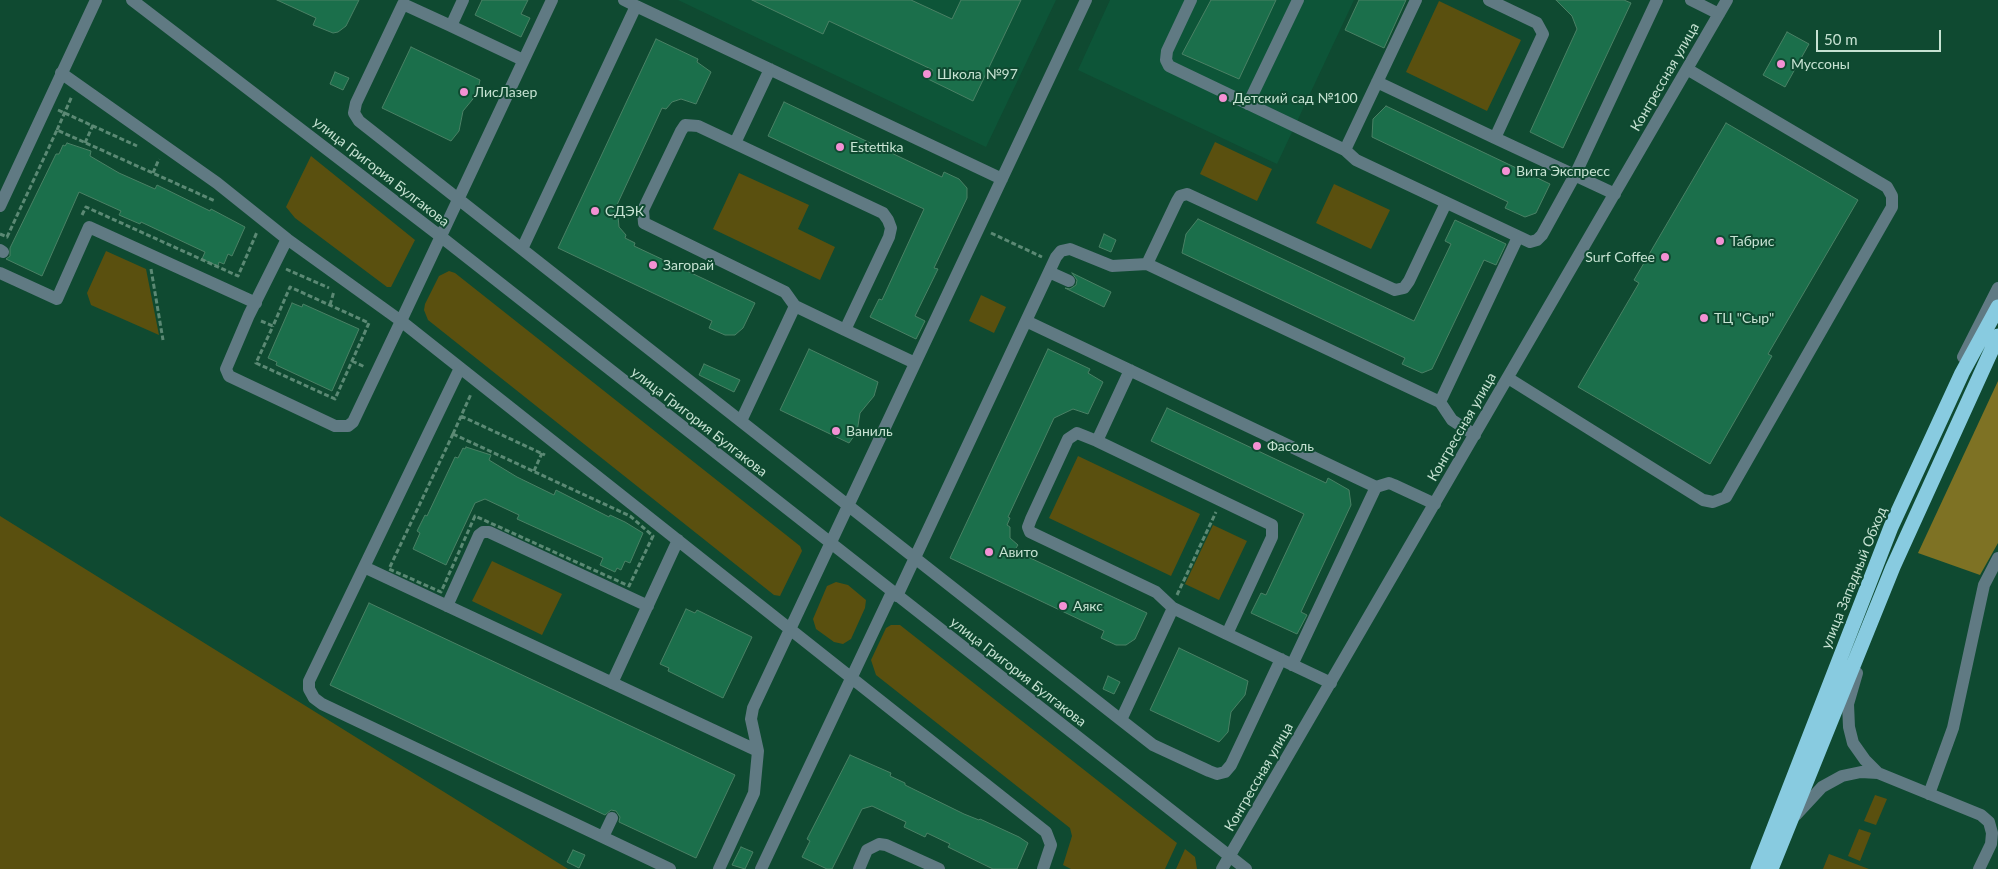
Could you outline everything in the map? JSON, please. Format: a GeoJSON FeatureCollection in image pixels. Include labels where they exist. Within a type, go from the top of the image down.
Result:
{"type":"FeatureCollection","features":[{"type":"Feature","properties":{"kind":"highway","name":"улица Западный Обход"},"geometry":{"type":"LineString","coordinates":[[1758,869],[1891,527],[1962,373],[1998,307]]}},
{"type":"Feature","properties":{"kind":"highway"},"geometry":{"type":"LineString","coordinates":[[1771,869],[1784,831],[1893,567],[1998,336]]}},
{"type":"Feature","properties":{"kind":"street"},"geometry":{"type":"LineString","coordinates":[[0,206],[60,73],[96,0]]}},
{"type":"Feature","properties":{"kind":"street","name":"улица Григория Булгакова"},"geometry":{"type":"LineString","coordinates":[[132,0],[440,236],[1246,869]]}},
{"type":"Feature","properties":{"kind":"street"},"geometry":{"type":"LineString","coordinates":[[451,26],[463,0]]}},
{"type":"Feature","properties":{"kind":"street"},"geometry":{"type":"LineString","coordinates":[[287,239],[249,315],[227,362],[226,369],[229,376],[336,426],[348,426],[353,422],[523,60],[531,30],[552,0]]}},
{"type":"Feature","properties":{"kind":"street"},"geometry":{"type":"LineString","coordinates":[[624,0],[1002,179]]}},
{"type":"Feature","properties":{"kind":"street"},"geometry":{"type":"LineString","coordinates":[[719,869],[754,792],[758,751],[751,719],[753,708],[915,363],[925,332],[979,228],[1086,0]]}},
{"type":"Feature","properties":{"kind":"street"},"geometry":{"type":"LineString","coordinates":[[1191,0],[1167,51],[1166,60],[1170,66],[1345,150],[1356,160],[1530,242],[1537,240],[1575,175],[1657,0]]}},
{"type":"Feature","properties":{"kind":"street"},"geometry":{"type":"LineString","coordinates":[[1248,104],[1298,0]]}},
{"type":"Feature","properties":{"kind":"street"},"geometry":{"type":"LineString","coordinates":[[1345,150],[1416,0]]}},
{"type":"Feature","properties":{"kind":"street"},"geometry":{"type":"LineString","coordinates":[[1489,0],[1537,23],[1543,34],[1495,138]]}},
{"type":"Feature","properties":{"kind":"street"},"geometry":{"type":"LineString","coordinates":[[1691,0],[1719,14]]}},
{"type":"Feature","properties":{"kind":"street","name":"Конгрессная улица"},"geometry":{"type":"LineString","coordinates":[[1222,869],[1727,0]]}},
{"type":"Feature","properties":{"kind":"street"},"geometry":{"type":"LineString","coordinates":[[523,60],[402,2],[356,103],[354,114],[359,121],[1153,745],[1216,774],[1225,772],[1231,765],[1307,627],[1376,487]]}},
{"type":"Feature","properties":{"kind":"street"},"geometry":{"type":"LineString","coordinates":[[522,249],[636,6]]}},
{"type":"Feature","properties":{"kind":"street"},"geometry":{"type":"LineString","coordinates":[[735,143],[770,69]]}},
{"type":"Feature","properties":{"kind":"street"},"geometry":{"type":"LineString","coordinates":[[1508,378],[1703,500],[1713,502],[1726,497],[1892,207],[1892,196],[1887,187],[1687,69]]}},
{"type":"Feature","properties":{"kind":"street"},"geometry":{"type":"LineString","coordinates":[[60,73],[217,183],[287,239],[401,321],[1046,832],[1051,846],[1043,869]]}},
{"type":"Feature","properties":{"kind":"street"},"geometry":{"type":"LineString","coordinates":[[1377,82],[1615,194]]}},
{"type":"Feature","properties":{"kind":"street"},"geometry":{"type":"LineString","coordinates":[[845,330],[889,237],[891,228],[883,213],[698,126],[685,125],[647,202],[642,218],[648,227],[785,292],[795,306],[845,330],[915,363]]}},
{"type":"Feature","properties":{"kind":"street"},"geometry":{"type":"LineString","coordinates":[[1147,264],[1177,201],[1180,196],[1187,194],[1395,290],[1404,288],[1409,281],[1446,203]]}},
{"type":"Feature","properties":{"kind":"street"},"geometry":{"type":"LineString","coordinates":[[0,273],[57,299],[89,227],[256,303]]}},
{"type":"Feature","properties":{"kind":"street"},"geometry":{"type":"LineString","coordinates":[[1440,402],[1505,256],[1518,237]]}},
{"type":"Feature","properties":{"kind":"street"},"geometry":{"type":"LineString","coordinates":[[761,869],[851,677],[915,558],[1026,321],[1061,251],[1070,249],[1112,266],[1147,264],[1440,402],[1452,420],[1474,435]]}},
{"type":"Feature","properties":{"kind":"street"},"geometry":{"type":"LineString","coordinates":[[1052,267],[1069,281]]}},
{"type":"Feature","properties":{"kind":"street"},"geometry":{"type":"LineString","coordinates":[[1928,444],[1964,354],[1998,288]]}},
{"type":"Feature","properties":{"kind":"street"},"geometry":{"type":"LineString","coordinates":[[741,421],[795,306]]}},
{"type":"Feature","properties":{"kind":"street"},"geometry":{"type":"LineString","coordinates":[[1026,321],[1376,487],[1389,483],[1435,504]]}},
{"type":"Feature","properties":{"kind":"street"},"geometry":{"type":"LineString","coordinates":[[460,368],[309,681],[309,689],[314,698],[331,709],[670,869]]}},
{"type":"Feature","properties":{"kind":"street"},"geometry":{"type":"LineString","coordinates":[[1096,440],[1130,370]]}},
{"type":"Feature","properties":{"kind":"street"},"geometry":{"type":"LineString","coordinates":[[1227,634],[1273,532],[1272,525],[1096,440],[1077,433],[1068,439],[1030,519],[1028,526],[1030,532],[1156,592],[1172,608],[1227,634],[1287,662],[1331,683]]}},
{"type":"Feature","properties":{"kind":"street"},"geometry":{"type":"LineString","coordinates":[[447,606],[479,535],[483,532],[489,532],[648,606]]}},
{"type":"Feature","properties":{"kind":"street"},"geometry":{"type":"LineString","coordinates":[[612,683],[678,540]]}},
{"type":"Feature","properties":{"kind":"street"},"geometry":{"type":"LineString","coordinates":[[1929,794],[1952,728],[1984,585],[1998,558]]}},
{"type":"Feature","properties":{"kind":"street"},"geometry":{"type":"LineString","coordinates":[[364,567],[758,751]]}},
{"type":"Feature","properties":{"kind":"street"},"geometry":{"type":"LineString","coordinates":[[1878,773],[1865,760],[1853,743],[1849,727],[1848,704],[1893,567]]}},
{"type":"Feature","properties":{"kind":"street"},"geometry":{"type":"LineString","coordinates":[[1121,720],[1172,608]]}},
{"type":"Feature","properties":{"kind":"street"},"geometry":{"type":"LineString","coordinates":[[1784,831],[1808,800],[1822,787],[1842,776],[1861,772],[1878,773],[1981,816],[1989,822],[1992,833],[1991,844],[1979,869]]}},
{"type":"Feature","properties":{"kind":"street"},"geometry":{"type":"LineString","coordinates":[[603,837],[612,818]]}},
{"type":"Feature","properties":{"kind":"street"},"geometry":{"type":"LineString","coordinates":[[859,869],[867,850],[879,844],[886,845],[939,869]]}},
{"type":"Feature","properties":{"kind":"path"},"geometry":{"type":"LineString","coordinates":[[0,234],[7,237],[77,85]]}},
{"type":"Feature","properties":{"kind":"path"},"geometry":{"type":"LineString","coordinates":[[46,104],[144,149]]}},
{"type":"Feature","properties":{"kind":"path"},"geometry":{"type":"LineString","coordinates":[[85,143],[93,125]]}},
{"type":"Feature","properties":{"kind":"path"},"geometry":{"type":"LineString","coordinates":[[57,130],[222,204]]}},
{"type":"Feature","properties":{"kind":"path"},"geometry":{"type":"LineString","coordinates":[[152,153],[160,156],[153,174]]}},
{"type":"Feature","properties":{"kind":"path"},"geometry":{"type":"LineString","coordinates":[[78,224],[86,207],[238,276],[258,231],[251,225]]}},
{"type":"Feature","properties":{"kind":"path"},"geometry":{"type":"LineString","coordinates":[[979,228],[1052,267]]}},
{"type":"Feature","properties":{"kind":"path"},"geometry":{"type":"LineString","coordinates":[[154,238],[148,254],[163,340]]}},
{"type":"Feature","properties":{"kind":"path"},"geometry":{"type":"LineString","coordinates":[[274,263],[336,291],[330,305]]}},
{"type":"Feature","properties":{"kind":"path"},"geometry":{"type":"LineString","coordinates":[[290,287],[369,323],[335,399],[256,363],[273,326],[290,287]]}},
{"type":"Feature","properties":{"kind":"path"},"geometry":{"type":"LineString","coordinates":[[249,315],[273,326]]}},
{"type":"Feature","properties":{"kind":"path"},"geometry":{"type":"LineString","coordinates":[[476,381],[389,569],[441,592],[475,516],[629,586],[653,536],[609,499]]}},
{"type":"Feature","properties":{"kind":"path"},"geometry":{"type":"LineString","coordinates":[[461,416],[550,457]]}},
{"type":"Feature","properties":{"kind":"path"},"geometry":{"type":"LineString","coordinates":[[453,434],[630,516]]}},
{"type":"Feature","properties":{"kind":"path"},"geometry":{"type":"LineString","coordinates":[[534,471],[542,453]]}},
{"type":"Feature","properties":{"kind":"path"},"geometry":{"type":"LineString","coordinates":[[1172,608],[1222,500]]}},
{"type":"Feature","properties":{"kind":"shaded area","name":"Школа №97"},"geometry":{"type":"Polygon","coordinates":[[[678,0],[1056,0],[986,147],[678,0]]]}},
{"type":"Feature","properties":{"kind":"shaded area","name":"Детский сад №100"},"geometry":{"type":"Polygon","coordinates":[[[1110,0],[1354,0],[1277,164],[1078,70],[1110,0]]]}},
{"type":"Feature","properties":{"kind":"shaded area"},"geometry":{"type":"Polygon","coordinates":[[[1439,1],[1521,40],[1487,111],[1406,72],[1439,1]]]}},
{"type":"Feature","properties":{"kind":"shaded area"},"geometry":{"type":"Polygon","coordinates":[[[1215,142],[1272,169],[1257,201],[1200,174],[1215,142]]]}},
{"type":"Feature","properties":{"kind":"shaded area"},"geometry":{"type":"Polygon","coordinates":[[[311,156],[415,240],[391,287],[387,287],[295,218],[286,207],[311,156]]]}},
{"type":"Feature","properties":{"kind":"shaded area"},"geometry":{"type":"Polygon","coordinates":[[[739,173],[809,205],[798,229],[835,247],[820,280],[713,229],[739,173]]]}},
{"type":"Feature","properties":{"kind":"shaded area"},"geometry":{"type":"Polygon","coordinates":[[[1334,184],[1390,210],[1371,249],[1316,223],[1334,184]]]}},
{"type":"Feature","properties":{"kind":"shaded area"},"geometry":{"type":"Polygon","coordinates":[[[106,251],[146,269],[159,335],[91,305],[87,293],[106,251]]]}},
{"type":"Feature","properties":{"kind":"shaded area"},"geometry":{"type":"Polygon","coordinates":[[[449,271],[455,273],[800,546],[802,551],[780,596],[774,595],[428,320],[424,310],[425,304],[439,276],[449,271]]]}},
{"type":"Feature","properties":{"kind":"shaded area"},"geometry":{"type":"Polygon","coordinates":[[[981,295],[1006,307],[994,333],[969,321],[981,295]]]}},
{"type":"Feature","properties":{"kind":"shaded area"},"geometry":{"type":"Polygon","coordinates":[[[1998,381],[1998,543],[1980,575],[1918,553],[1998,381]]]}},
{"type":"Feature","properties":{"kind":"shaded area"},"geometry":{"type":"Polygon","coordinates":[[[1078,456],[1200,514],[1171,576],[1049,518],[1078,456]]]}},
{"type":"Feature","properties":{"kind":"shaded area"},"geometry":{"type":"Polygon","coordinates":[[[0,516],[568,869],[0,869],[0,516]]]}},
{"type":"Feature","properties":{"kind":"shaded area"},"geometry":{"type":"Polygon","coordinates":[[[1213,525],[1247,541],[1219,600],[1185,584],[1213,525]]]}},
{"type":"Feature","properties":{"kind":"shaded area"},"geometry":{"type":"Polygon","coordinates":[[[492,561],[562,594],[542,635],[472,601],[492,561]]]}},
{"type":"Feature","properties":{"kind":"shaded area"},"geometry":{"type":"Polygon","coordinates":[[[836,582],[848,585],[866,600],[865,608],[851,639],[843,644],[834,642],[816,629],[813,619],[827,586],[836,582]]]}},
{"type":"Feature","properties":{"kind":"shaded area"},"geometry":{"type":"Polygon","coordinates":[[[891,625],[900,625],[1177,843],[1165,869],[1071,869],[1063,865],[1072,836],[1070,828],[876,675],[871,660],[886,628],[891,625]]]}},
{"type":"Feature","properties":{"kind":"shaded area"},"geometry":{"type":"Polygon","coordinates":[[[1875,795],[1887,799],[1876,825],[1864,821],[1875,795]]]}},
{"type":"Feature","properties":{"kind":"shaded area"},"geometry":{"type":"Polygon","coordinates":[[[1859,829],[1871,833],[1860,861],[1848,856],[1859,829]]]}},
{"type":"Feature","properties":{"kind":"shaded area"},"geometry":{"type":"Polygon","coordinates":[[[1185,849],[1195,857],[1197,869],[1176,869],[1185,849]]]}},
{"type":"Feature","properties":{"kind":"shaded area"},"geometry":{"type":"Polygon","coordinates":[[[1829,854],[1869,869],[1823,869],[1829,854]]]}},
{"type":"Feature","properties":{"kind":"building"},"geometry":{"type":"Polygon","coordinates":[[[277,0],[359,0],[346,26],[333,33],[313,25],[316,18],[277,0]]]}},
{"type":"Feature","properties":{"kind":"building"},"geometry":{"type":"Polygon","coordinates":[[[482,0],[528,0],[521,14],[530,18],[521,37],[475,15],[482,0]]]}},
{"type":"Feature","properties":{"kind":"building"},"geometry":{"type":"Polygon","coordinates":[[[752,0],[911,0],[952,19],[961,0],[1021,0],[973,101],[928,79],[933,70],[829,21],[823,34],[752,0]]]}},
{"type":"Feature","properties":{"kind":"building"},"geometry":{"type":"Polygon","coordinates":[[[1211,0],[1276,0],[1239,79],[1182,54],[1211,0]]]}},
{"type":"Feature","properties":{"kind":"building"},"geometry":{"type":"Polygon","coordinates":[[[1359,0],[1406,0],[1384,48],[1345,30],[1359,0]]]}},
{"type":"Feature","properties":{"kind":"building"},"geometry":{"type":"Polygon","coordinates":[[[1556,0],[1624,0],[1631,3],[1563,148],[1530,132],[1577,29],[1572,16],[1556,0]]]}},
{"type":"Feature","properties":{"kind":"building"},"geometry":{"type":"Polygon","coordinates":[[[1787,32],[1809,44],[1785,87],[1763,75],[1787,32]]]}},
{"type":"Feature","properties":{"kind":"building"},"geometry":{"type":"Polygon","coordinates":[[[656,39],[698,59],[697,62],[711,72],[696,104],[681,99],[672,102],[666,109],[662,108],[616,207],[619,208],[615,215],[618,216],[619,227],[626,235],[625,238],[635,243],[634,246],[755,303],[743,328],[735,335],[725,335],[709,328],[712,321],[558,248],[656,39]]]}},
{"type":"Feature","properties":{"kind":"building"},"geometry":{"type":"Polygon","coordinates":[[[411,47],[480,80],[477,94],[463,111],[459,131],[451,141],[382,108],[411,47]]]}},
{"type":"Feature","properties":{"kind":"building"},"geometry":{"type":"Polygon","coordinates":[[[335,72],[349,78],[343,90],[330,84],[335,72]]]}},
{"type":"Feature","properties":{"kind":"building"},"geometry":{"type":"Polygon","coordinates":[[[784,102],[942,177],[944,172],[959,179],[967,188],[967,198],[934,268],[938,269],[915,316],[925,321],[916,339],[870,317],[879,299],[882,300],[924,209],[768,136],[784,102]]]}},
{"type":"Feature","properties":{"kind":"building"},"geometry":{"type":"Polygon","coordinates":[[[1386,106],[1550,184],[1536,213],[1525,217],[1505,208],[1508,202],[1372,137],[1373,119],[1386,106]]]}},
{"type":"Feature","properties":{"kind":"building","name":"ТЦ \"Сыр\""},"geometry":{"type":"Polygon","coordinates":[[[1726,123],[1858,200],[1768,354],[1772,356],[1710,464],[1578,387],[1639,283],[1634,280],[1726,123]]]}},
{"type":"Feature","properties":{"kind":"building"},"geometry":{"type":"Polygon","coordinates":[[[67,143],[91,151],[90,156],[119,173],[155,189],[157,185],[210,211],[211,209],[245,227],[232,256],[228,254],[224,264],[219,262],[218,266],[202,259],[205,252],[141,222],[140,224],[119,215],[121,211],[79,192],[42,276],[6,259],[10,256],[10,248],[56,154],[59,154],[63,145],[65,146],[67,143]]]}},
{"type":"Feature","properties":{"kind":"building"},"geometry":{"type":"Polygon","coordinates":[[[1198,219],[1414,321],[1451,244],[1445,241],[1455,220],[1506,244],[1496,265],[1484,260],[1432,369],[1422,373],[1402,364],[1405,358],[1182,253],[1186,234],[1198,219]]]}},
{"type":"Feature","properties":{"kind":"building"},"geometry":{"type":"Polygon","coordinates":[[[1104,234],[1116,240],[1111,252],[1099,247],[1104,234]]]}},
{"type":"Feature","properties":{"kind":"building"},"geometry":{"type":"Polygon","coordinates":[[[1072,273],[1111,292],[1104,307],[1065,288],[1070,289],[1076,285],[1077,280],[1072,273]]]}},
{"type":"Feature","properties":{"kind":"building"},"geometry":{"type":"Polygon","coordinates":[[[292,303],[302,307],[303,304],[359,329],[332,391],[276,365],[277,362],[268,358],[292,303]]]}},
{"type":"Feature","properties":{"kind":"building"},"geometry":{"type":"Polygon","coordinates":[[[809,349],[878,382],[874,396],[860,413],[857,432],[849,443],[780,410],[809,349]]]}},
{"type":"Feature","properties":{"kind":"building"},"geometry":{"type":"Polygon","coordinates":[[[1048,349],[1090,369],[1088,373],[1103,382],[1088,414],[1073,409],[1054,418],[1008,517],[1010,518],[1007,525],[1010,527],[1010,538],[1018,545],[1016,548],[1027,553],[1026,556],[1147,613],[1135,639],[1126,645],[1116,645],[1101,638],[1104,631],[950,558],[1048,349]]]}},
{"type":"Feature","properties":{"kind":"building"},"geometry":{"type":"Polygon","coordinates":[[[704,364],[740,380],[734,392],[699,375],[704,364]]]}},
{"type":"Feature","properties":{"kind":"building"},"geometry":{"type":"Polygon","coordinates":[[[1167,408],[1326,483],[1328,478],[1349,490],[1351,505],[1301,612],[1307,615],[1297,634],[1251,613],[1261,593],[1266,595],[1304,514],[1151,441],[1167,408]]]}},
{"type":"Feature","properties":{"kind":"building"},"geometry":{"type":"Polygon","coordinates":[[[466,447],[491,455],[489,460],[517,477],[554,495],[556,490],[609,517],[610,515],[625,522],[643,533],[630,563],[625,561],[621,570],[617,568],[615,572],[600,565],[603,558],[517,519],[519,515],[485,499],[475,503],[446,565],[413,549],[420,533],[417,531],[425,515],[427,516],[455,457],[458,458],[463,448],[465,449],[466,447]]]}},
{"type":"Feature","properties":{"kind":"building"},"geometry":{"type":"Polygon","coordinates":[[[369,603],[735,775],[696,858],[619,822],[620,817],[616,811],[611,810],[605,815],[330,685],[369,603]]]}},
{"type":"Feature","properties":{"kind":"building"},"geometry":{"type":"Polygon","coordinates":[[[686,609],[695,613],[697,610],[752,637],[723,698],[668,671],[669,668],[660,664],[686,609]]]}},
{"type":"Feature","properties":{"kind":"building"},"geometry":{"type":"Polygon","coordinates":[[[1179,648],[1248,681],[1245,695],[1231,712],[1228,732],[1219,742],[1150,710],[1179,648]]]}},
{"type":"Feature","properties":{"kind":"building"},"geometry":{"type":"Polygon","coordinates":[[[1108,676],[1120,682],[1114,694],[1103,689],[1108,676]]]}},
{"type":"Feature","properties":{"kind":"building"},"geometry":{"type":"Polygon","coordinates":[[[850,755],[891,773],[890,776],[905,783],[905,785],[964,814],[980,819],[1019,837],[1028,843],[1017,869],[993,869],[948,847],[950,844],[927,833],[925,837],[904,827],[906,822],[872,806],[862,809],[832,869],[827,869],[802,857],[810,841],[807,839],[850,755]]]}},
{"type":"Feature","properties":{"kind":"building"},"geometry":{"type":"Polygon","coordinates":[[[741,847],[753,852],[745,869],[732,865],[741,847]]]}},
{"type":"Feature","properties":{"kind":"building"},"geometry":{"type":"Polygon","coordinates":[[[573,850],[585,855],[579,868],[567,862],[573,850]]]}},
{"type":"Feature","properties":{"kind":"place","name":"Муссоны"},"geometry":{"type":"Point","coordinates":[1781,64]}},
{"type":"Feature","properties":{"kind":"place","name":"Школа №97"},"geometry":{"type":"Point","coordinates":[927,74]}},
{"type":"Feature","properties":{"kind":"place","name":"ЛисЛазер"},"geometry":{"type":"Point","coordinates":[464,92]}},
{"type":"Feature","properties":{"kind":"place","name":"Детский сад №100"},"geometry":{"type":"Point","coordinates":[1223,98]}},
{"type":"Feature","properties":{"kind":"place","name":"Estettika"},"geometry":{"type":"Point","coordinates":[840,147]}},
{"type":"Feature","properties":{"kind":"place","name":"Вита Экспресс"},"geometry":{"type":"Point","coordinates":[1506,171]}},
{"type":"Feature","properties":{"kind":"place","name":"СДЭК"},"geometry":{"type":"Point","coordinates":[595,211]}},
{"type":"Feature","properties":{"kind":"place","name":"Табрис"},"geometry":{"type":"Point","coordinates":[1720,241]}},
{"type":"Feature","properties":{"kind":"place","name":"Surf Coffee"},"geometry":{"type":"Point","coordinates":[1665,257]}},
{"type":"Feature","properties":{"kind":"place","name":"Загорай"},"geometry":{"type":"Point","coordinates":[653,265]}},
{"type":"Feature","properties":{"kind":"place","name":"ТЦ \"Сыр\""},"geometry":{"type":"Point","coordinates":[1704,318]}},
{"type":"Feature","properties":{"kind":"place","name":"Ваниль"},"geometry":{"type":"Point","coordinates":[836,431]}},
{"type":"Feature","properties":{"kind":"place","name":"Фасоль"},"geometry":{"type":"Point","coordinates":[1257,446]}},
{"type":"Feature","properties":{"kind":"place","name":"Авито"},"geometry":{"type":"Point","coordinates":[989,552]}},
{"type":"Feature","properties":{"kind":"place","name":"Аякс"},"geometry":{"type":"Point","coordinates":[1063,606]}}]}
